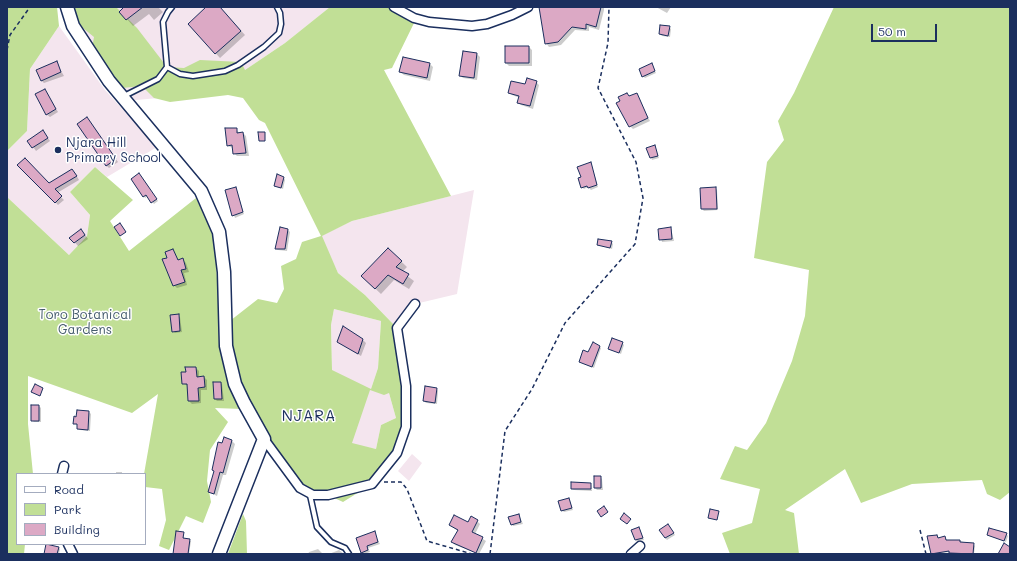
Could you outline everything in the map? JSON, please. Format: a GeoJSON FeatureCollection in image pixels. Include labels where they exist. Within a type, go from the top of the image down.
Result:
{"type":"FeatureCollection","features":[{"type":"Feature","properties":{"kind":"main road"},"geometry":{"type":"LineString","coordinates":[[67,7],[73,26],[109,81],[201,191],[219,232],[224,272],[226,346],[241,397],[264,438],[219,554]]}},
{"type":"Feature","properties":{"kind":"street"},"geometry":{"type":"LineString","coordinates":[[394,7],[414,18],[429,22],[472,26],[487,24],[512,15],[528,7]]}},
{"type":"Feature","properties":{"kind":"street"},"geometry":{"type":"LineString","coordinates":[[264,438],[300,488],[313,495],[328,495],[372,484],[397,453],[406,427],[406,386],[397,328],[415,304]]}},
{"type":"Feature","properties":{"kind":"street"},"geometry":{"type":"LineString","coordinates":[[68,545],[73,554]]}},
{"type":"Feature","properties":{"kind":"street"},"geometry":{"type":"LineString","coordinates":[[631,554],[640,546]]}},
{"type":"Feature","properties":{"kind":"lane"},"geometry":{"type":"LineString","coordinates":[[122,97],[158,79],[167,68],[163,22],[172,7]]}},
{"type":"Feature","properties":{"kind":"lane"},"geometry":{"type":"LineString","coordinates":[[167,68],[180,74],[193,76],[225,71],[238,65],[264,47],[278,33],[281,24],[280,13],[277,7]]}},
{"type":"Feature","properties":{"kind":"lane"},"geometry":{"type":"LineString","coordinates":[[309,492],[317,527],[331,542],[345,548],[349,554]]}},
{"type":"Feature","properties":{"kind":"path"},"geometry":{"type":"LineString","coordinates":[[7,50],[10,35],[30,7]]}},
{"type":"Feature","properties":{"kind":"path"},"geometry":{"type":"LineString","coordinates":[[490,554],[505,431],[532,388],[565,323],[635,244],[643,198],[636,162],[598,88],[608,43],[608,7]]}},
{"type":"Feature","properties":{"kind":"path"},"geometry":{"type":"LineString","coordinates":[[372,484],[389,481],[401,482],[407,489],[427,541],[472,554]]}},
{"type":"Feature","properties":{"kind":"path"},"geometry":{"type":"LineString","coordinates":[[920,530],[926,554]]}},
{"type":"Feature","properties":{"kind":"shaded area"},"geometry":{"type":"Polygon","coordinates":[[[67,7],[330,7],[285,43],[245,70],[248,90],[125,101],[67,7]]]}},
{"type":"Feature","properties":{"kind":"shaded area"},"geometry":{"type":"Polygon","coordinates":[[[59,26],[105,90],[157,147],[107,177],[95,167],[70,192],[90,215],[87,236],[69,255],[7,197],[7,151],[27,131],[30,69],[59,26]]]}},
{"type":"Feature","properties":{"kind":"shaded area"},"geometry":{"type":"Polygon","coordinates":[[[474,190],[457,294],[415,304],[397,328],[365,295],[338,273],[321,236],[352,221],[474,190]]]}},
{"type":"Feature","properties":{"kind":"shaded area"},"geometry":{"type":"Polygon","coordinates":[[[334,309],[381,321],[378,368],[371,389],[389,393],[396,418],[381,425],[376,449],[352,444],[332,370],[331,325],[334,309]]]}},
{"type":"Feature","properties":{"kind":"shaded area"},"geometry":{"type":"Polygon","coordinates":[[[412,454],[422,463],[409,481],[398,471],[412,454]]]}},
{"type":"Feature","properties":{"kind":"green space"},"geometry":{"type":"Polygon","coordinates":[[[7,7],[57,7],[59,26],[30,69],[27,131],[7,151],[7,7]]]}},
{"type":"Feature","properties":{"kind":"green space"},"geometry":{"type":"Polygon","coordinates":[[[73,7],[116,7],[137,28],[167,67],[184,68],[200,60],[241,62],[245,70],[285,43],[330,7],[389,7],[403,16],[415,21],[392,68],[384,70],[451,196],[352,221],[322,236],[338,273],[365,295],[397,328],[406,427],[397,453],[372,484],[343,502],[328,495],[305,491],[244,403],[226,324],[258,299],[277,303],[284,289],[281,266],[296,259],[302,242],[321,236],[265,123],[259,120],[243,98],[228,95],[170,102],[154,98],[142,86],[122,88],[91,54],[94,37],[78,24],[73,7]],[[334,309],[331,325],[332,370],[371,389],[378,368],[381,321],[334,309]],[[370,390],[352,443],[376,449],[381,425],[396,418],[389,393],[384,395],[370,390]]]}},
{"type":"Feature","properties":{"kind":"green space"},"geometry":{"type":"Polygon","coordinates":[[[834,7],[1010,7],[1010,492],[1000,500],[987,494],[982,480],[912,484],[861,503],[845,469],[785,510],[794,513],[799,554],[730,554],[722,533],[752,523],[760,489],[720,479],[735,446],[747,450],[766,423],[792,361],[805,316],[809,270],[754,258],[767,162],[784,140],[778,121],[794,93],[834,7]]]}},
{"type":"Feature","properties":{"kind":"green space","name":"Toro Botanical Gardens"},"geometry":{"type":"Polygon","coordinates":[[[95,167],[133,200],[110,221],[129,251],[196,198],[215,241],[220,337],[232,386],[242,409],[215,408],[228,422],[210,450],[207,481],[211,502],[203,523],[186,516],[169,550],[159,546],[166,520],[162,489],[146,487],[146,473],[144,473],[158,394],[132,413],[28,376],[28,424],[33,473],[16,473],[16,545],[25,545],[24,554],[7,554],[7,197],[69,255],[87,236],[90,215],[70,192],[95,167]]]}},
{"type":"Feature","properties":{"kind":"green space"},"geometry":{"type":"Polygon","coordinates":[[[243,514],[246,521],[247,554],[228,554],[243,514]]]}},
{"type":"Feature","properties":{"kind":"building"},"geometry":{"type":"Polygon","coordinates":[[[124,7],[143,7],[126,20],[119,12],[124,7]]]}},
{"type":"Feature","properties":{"kind":"building"},"geometry":{"type":"Polygon","coordinates":[[[206,7],[220,7],[241,31],[215,54],[188,24],[206,7]]]}},
{"type":"Feature","properties":{"kind":"building"},"geometry":{"type":"Polygon","coordinates":[[[539,7],[601,7],[596,27],[586,24],[586,29],[572,27],[558,42],[545,44],[539,7]]]}},
{"type":"Feature","properties":{"kind":"building"},"geometry":{"type":"Polygon","coordinates":[[[660,25],[670,26],[668,36],[659,34],[660,25]]]}},
{"type":"Feature","properties":{"kind":"building"},"geometry":{"type":"Polygon","coordinates":[[[505,46],[529,46],[529,63],[505,63],[505,46]]]}},
{"type":"Feature","properties":{"kind":"building"},"geometry":{"type":"Polygon","coordinates":[[[463,51],[477,53],[474,78],[459,76],[463,51]]]}},
{"type":"Feature","properties":{"kind":"building"},"geometry":{"type":"Polygon","coordinates":[[[403,57],[430,63],[427,78],[399,72],[403,57]]]}},
{"type":"Feature","properties":{"kind":"building"},"geometry":{"type":"Polygon","coordinates":[[[57,61],[61,72],[41,81],[36,70],[57,61]]]}},
{"type":"Feature","properties":{"kind":"building"},"geometry":{"type":"Polygon","coordinates":[[[652,63],[655,71],[642,77],[639,69],[652,63]]]}},
{"type":"Feature","properties":{"kind":"building"},"geometry":{"type":"Polygon","coordinates":[[[527,78],[537,81],[530,106],[517,103],[519,96],[508,93],[511,81],[525,84],[527,78]]]}},
{"type":"Feature","properties":{"kind":"building"},"geometry":{"type":"Polygon","coordinates":[[[45,89],[56,109],[46,115],[35,94],[45,89]]]}},
{"type":"Feature","properties":{"kind":"building"},"geometry":{"type":"Polygon","coordinates":[[[627,93],[629,96],[637,93],[648,118],[629,127],[616,103],[620,101],[618,97],[627,93]]]}},
{"type":"Feature","properties":{"kind":"building"},"geometry":{"type":"Polygon","coordinates":[[[87,117],[116,159],[106,166],[77,124],[87,117]]]}},
{"type":"Feature","properties":{"kind":"building"},"geometry":{"type":"Polygon","coordinates":[[[225,128],[237,128],[237,133],[243,132],[246,153],[233,154],[232,145],[227,146],[225,128]]]}},
{"type":"Feature","properties":{"kind":"building"},"geometry":{"type":"Polygon","coordinates":[[[43,130],[48,138],[32,148],[27,141],[43,130]]]}},
{"type":"Feature","properties":{"kind":"building"},"geometry":{"type":"Polygon","coordinates":[[[258,132],[265,132],[265,141],[259,141],[258,132]]]}},
{"type":"Feature","properties":{"kind":"building"},"geometry":{"type":"Polygon","coordinates":[[[655,145],[658,156],[650,158],[646,148],[655,145]]]}},
{"type":"Feature","properties":{"kind":"building"},"geometry":{"type":"Polygon","coordinates":[[[25,158],[49,183],[72,169],[77,176],[55,189],[62,196],[55,203],[17,165],[25,158]]]}},
{"type":"Feature","properties":{"kind":"building"},"geometry":{"type":"Polygon","coordinates":[[[591,162],[597,185],[588,188],[587,186],[581,188],[578,178],[581,177],[577,167],[591,162]]]}},
{"type":"Feature","properties":{"kind":"building"},"geometry":{"type":"Polygon","coordinates":[[[139,173],[157,199],[151,203],[146,195],[143,197],[131,179],[139,173]]]}},
{"type":"Feature","properties":{"kind":"building"},"geometry":{"type":"Polygon","coordinates":[[[277,174],[284,177],[281,188],[274,186],[277,174]]]}},
{"type":"Feature","properties":{"kind":"building"},"geometry":{"type":"Polygon","coordinates":[[[236,187],[243,212],[232,216],[225,190],[236,187]]]}},
{"type":"Feature","properties":{"kind":"building"},"geometry":{"type":"Polygon","coordinates":[[[716,187],[717,209],[701,209],[700,188],[716,187]]]}},
{"type":"Feature","properties":{"kind":"building"},"geometry":{"type":"Polygon","coordinates":[[[120,223],[126,232],[120,236],[114,227],[120,223]]]}},
{"type":"Feature","properties":{"kind":"building"},"geometry":{"type":"Polygon","coordinates":[[[280,227],[288,229],[285,249],[275,249],[280,227]]]}},
{"type":"Feature","properties":{"kind":"building"},"geometry":{"type":"Polygon","coordinates":[[[671,227],[672,239],[659,240],[658,229],[671,227]]]}},
{"type":"Feature","properties":{"kind":"building"},"geometry":{"type":"Polygon","coordinates":[[[81,229],[85,235],[74,243],[69,238],[81,229]]]}},
{"type":"Feature","properties":{"kind":"building"},"geometry":{"type":"Polygon","coordinates":[[[598,239],[612,241],[610,248],[597,245],[598,239]]]}},
{"type":"Feature","properties":{"kind":"building"},"geometry":{"type":"Polygon","coordinates":[[[388,248],[402,261],[396,267],[409,274],[403,284],[388,275],[375,289],[361,276],[388,248]]]}},
{"type":"Feature","properties":{"kind":"building"},"geometry":{"type":"Polygon","coordinates":[[[173,249],[178,260],[183,258],[186,269],[181,270],[185,282],[173,286],[162,259],[167,258],[165,252],[173,249]]]}},
{"type":"Feature","properties":{"kind":"building"},"geometry":{"type":"Polygon","coordinates":[[[179,314],[180,331],[172,332],[170,315],[179,314]]]}},
{"type":"Feature","properties":{"kind":"building"},"geometry":{"type":"Polygon","coordinates":[[[343,326],[363,339],[358,354],[337,342],[343,326]]]}},
{"type":"Feature","properties":{"kind":"building"},"geometry":{"type":"Polygon","coordinates":[[[612,338],[623,342],[619,353],[608,349],[612,338]]]}},
{"type":"Feature","properties":{"kind":"building"},"geometry":{"type":"Polygon","coordinates":[[[593,342],[600,346],[592,367],[579,362],[583,350],[588,352],[593,342]]]}},
{"type":"Feature","properties":{"kind":"building"},"geometry":{"type":"Polygon","coordinates":[[[185,367],[196,367],[197,377],[204,376],[205,387],[198,388],[199,401],[188,401],[187,384],[182,384],[181,372],[186,372],[185,367]]]}},
{"type":"Feature","properties":{"kind":"building"},"geometry":{"type":"Polygon","coordinates":[[[213,382],[221,382],[222,399],[214,399],[213,382]]]}},
{"type":"Feature","properties":{"kind":"building"},"geometry":{"type":"Polygon","coordinates":[[[35,384],[43,388],[40,396],[31,392],[35,384]]]}},
{"type":"Feature","properties":{"kind":"building"},"geometry":{"type":"Polygon","coordinates":[[[425,386],[437,388],[435,403],[423,401],[425,386]]]}},
{"type":"Feature","properties":{"kind":"building"},"geometry":{"type":"Polygon","coordinates":[[[31,405],[39,405],[39,421],[31,421],[31,405]]]}},
{"type":"Feature","properties":{"kind":"building"},"geometry":{"type":"Polygon","coordinates":[[[77,410],[89,411],[88,430],[77,429],[77,424],[73,424],[74,416],[76,417],[77,410]]]}},
{"type":"Feature","properties":{"kind":"building"},"geometry":{"type":"Polygon","coordinates":[[[224,437],[232,440],[223,473],[220,472],[214,494],[208,492],[214,471],[212,470],[218,442],[222,443],[224,437]]]}},
{"type":"Feature","properties":{"kind":"building"},"geometry":{"type":"Polygon","coordinates":[[[594,476],[601,476],[601,488],[594,488],[594,476]]]}},
{"type":"Feature","properties":{"kind":"building"},"geometry":{"type":"Polygon","coordinates":[[[571,482],[591,483],[591,489],[571,489],[571,482]]]}},
{"type":"Feature","properties":{"kind":"building"},"geometry":{"type":"Polygon","coordinates":[[[569,498],[572,508],[561,511],[558,501],[569,498]]]}},
{"type":"Feature","properties":{"kind":"building"},"geometry":{"type":"Polygon","coordinates":[[[604,506],[608,512],[601,517],[597,511],[604,506]]]}},
{"type":"Feature","properties":{"kind":"building"},"geometry":{"type":"Polygon","coordinates":[[[710,509],[719,511],[717,520],[708,518],[710,509]]]}},
{"type":"Feature","properties":{"kind":"building"},"geometry":{"type":"Polygon","coordinates":[[[624,513],[631,519],[627,524],[620,519],[624,513]]]}},
{"type":"Feature","properties":{"kind":"building"},"geometry":{"type":"Polygon","coordinates":[[[519,514],[521,522],[511,525],[508,517],[519,514]]]}},
{"type":"Feature","properties":{"kind":"building"},"geometry":{"type":"Polygon","coordinates":[[[454,515],[468,522],[471,516],[478,520],[472,532],[483,537],[476,553],[451,542],[458,530],[449,525],[454,515]]]}},
{"type":"Feature","properties":{"kind":"building"},"geometry":{"type":"Polygon","coordinates":[[[668,524],[674,533],[665,538],[659,530],[668,524]]]}},
{"type":"Feature","properties":{"kind":"building"},"geometry":{"type":"Polygon","coordinates":[[[639,527],[643,538],[635,540],[631,530],[639,527]]]}},
{"type":"Feature","properties":{"kind":"building"},"geometry":{"type":"Polygon","coordinates":[[[989,528],[1007,533],[1004,541],[987,535],[989,528]]]}},
{"type":"Feature","properties":{"kind":"building"},"geometry":{"type":"Polygon","coordinates":[[[176,531],[184,532],[183,538],[190,539],[188,554],[173,554],[176,531]]]}},
{"type":"Feature","properties":{"kind":"building"},"geometry":{"type":"Polygon","coordinates":[[[375,531],[378,542],[367,546],[368,550],[361,553],[356,538],[375,531]]]}},
{"type":"Feature","properties":{"kind":"building"},"geometry":{"type":"Polygon","coordinates":[[[937,535],[938,538],[945,536],[946,540],[960,540],[960,542],[974,543],[973,554],[949,553],[949,551],[931,554],[927,536],[937,535]]]}},
{"type":"Feature","properties":{"kind":"building"},"geometry":{"type":"Polygon","coordinates":[[[1004,543],[1010,547],[1010,554],[998,554],[1004,543]]]}},
{"type":"Feature","properties":{"kind":"building"},"geometry":{"type":"Polygon","coordinates":[[[46,545],[59,547],[57,554],[44,554],[46,545]]]}},
{"type":"Feature","properties":{"kind":"place","name":"Njara Hill Primary School"},"geometry":{"type":"Point","coordinates":[58,150]}},
{"type":"Feature","properties":{"kind":"district","name":"NJARA"},"geometry":{"type":"Point","coordinates":[309,416]}}]}
